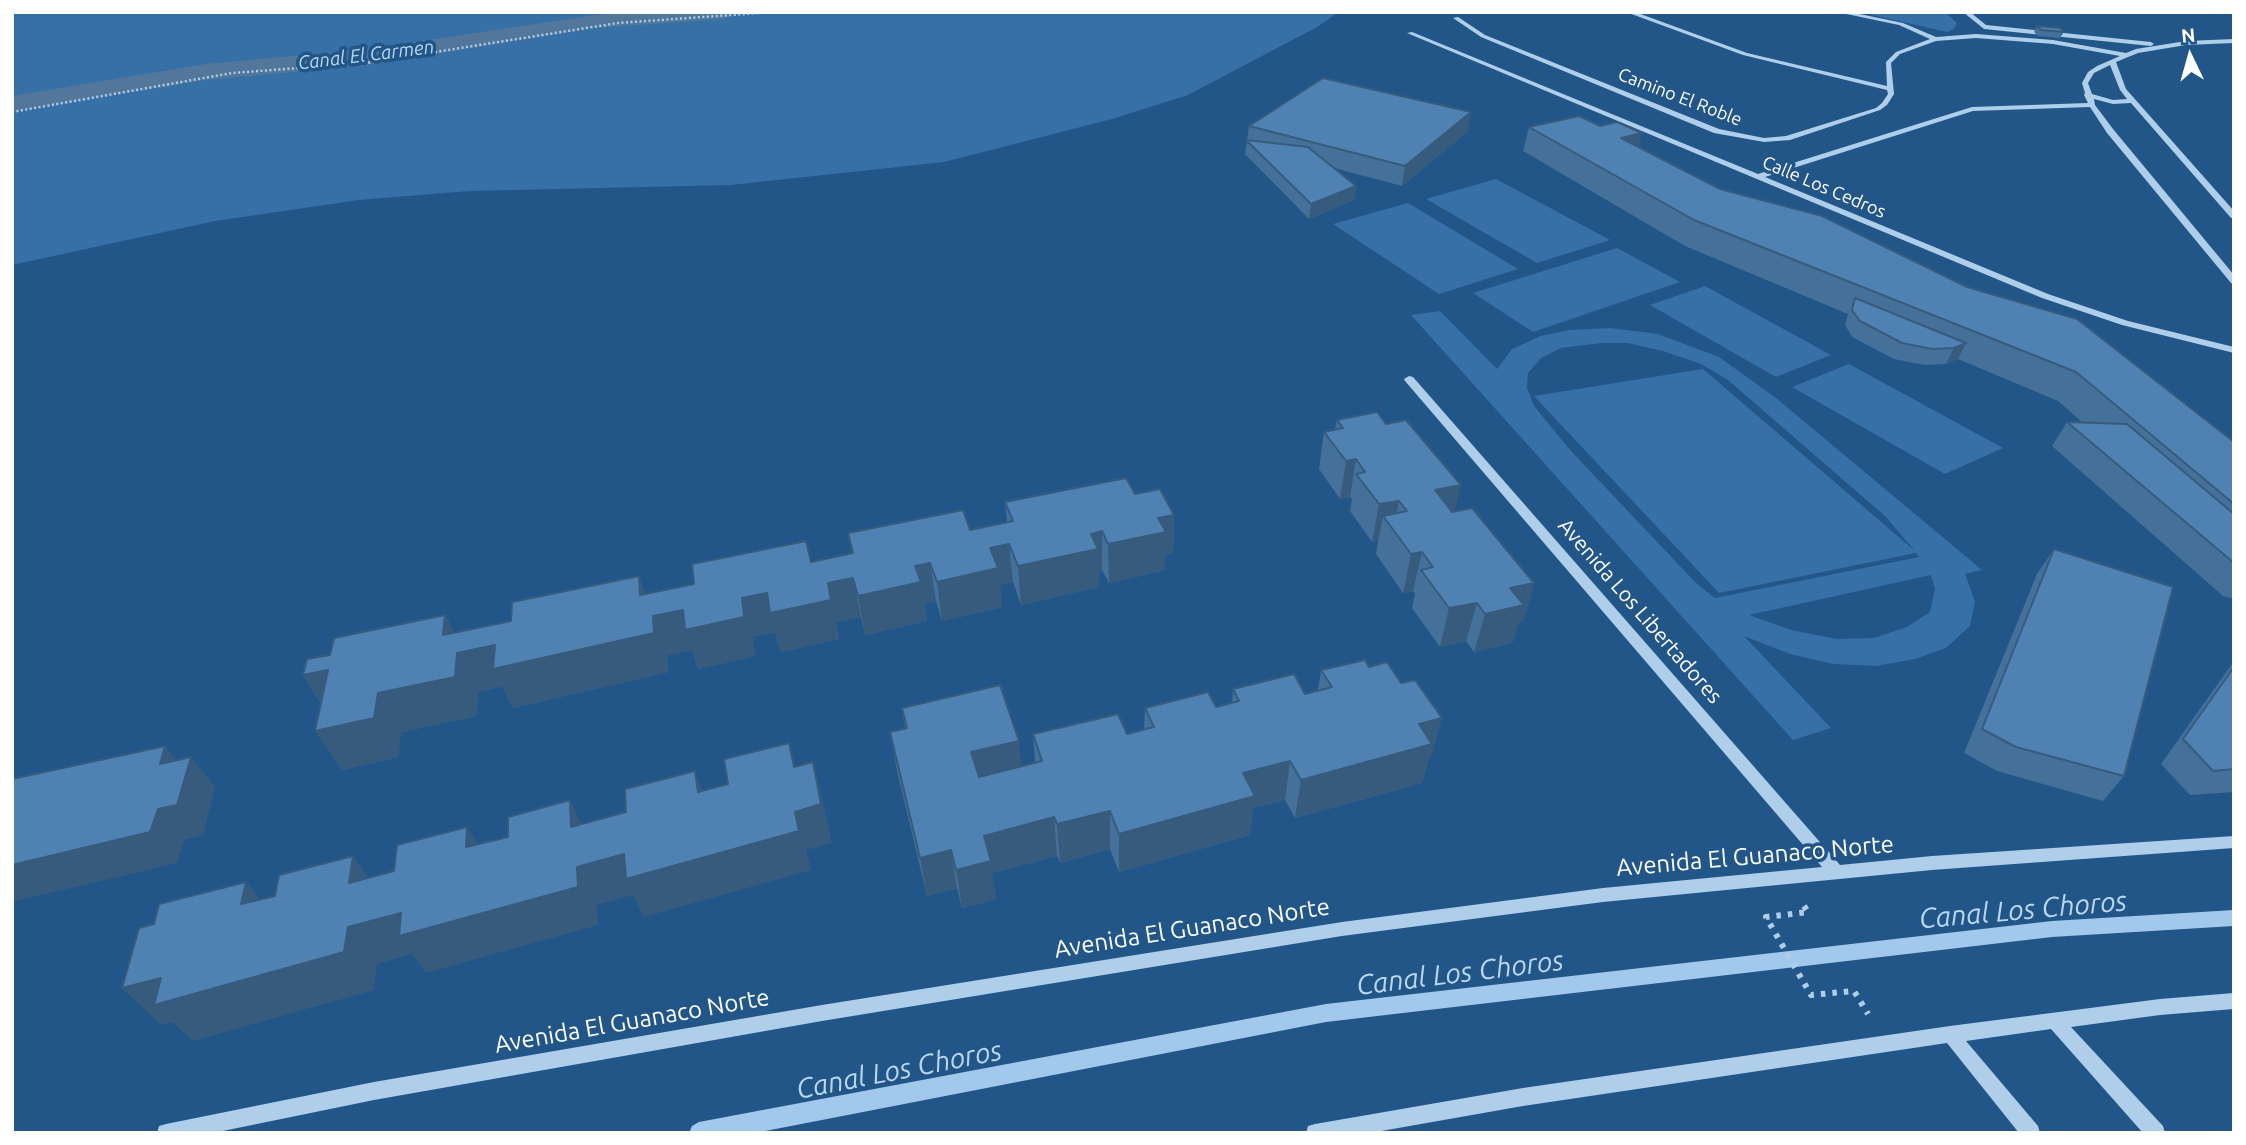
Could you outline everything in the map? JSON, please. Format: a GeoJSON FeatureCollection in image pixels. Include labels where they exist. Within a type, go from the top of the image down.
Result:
{"type":"FeatureCollection","features":[{"type":"Feature","properties":{"kind":"street"},"geometry":{"type":"LineString","coordinates":[[1629,12],[1745,54],[1890,89],[1888,63],[1898,53],[1935,39],[1976,36],[2053,42],[2127,55]]}},
{"type":"Feature","properties":{"kind":"street"},"geometry":{"type":"LineString","coordinates":[[1840,12],[1901,24],[1935,39]]}},
{"type":"Feature","properties":{"kind":"street"},"geometry":{"type":"LineString","coordinates":[[1966,12],[1984,27],[2163,46]]}},
{"type":"Feature","properties":{"kind":"street","name":"Camino El Roble"},"geometry":{"type":"LineString","coordinates":[[1457,18],[1483,36],[1717,131],[1750,139],[1787,138],[1866,115],[1885,104],[1889,99],[1890,89]]}},
{"type":"Feature","properties":{"kind":"street"},"geometry":{"type":"LineString","coordinates":[[1976,36],[1984,27]]}},
{"type":"Feature","properties":{"kind":"street","name":"Calle Los Cedros"},"geometry":{"type":"LineString","coordinates":[[1410,33],[2045,296],[2124,323],[2234,350]]}},
{"type":"Feature","properties":{"kind":"street"},"geometry":{"type":"LineString","coordinates":[[2234,41],[2163,46],[2127,55],[2099,67],[2087,78],[2087,95],[2092,105],[2234,281]]}},
{"type":"Feature","properties":{"kind":"street"},"geometry":{"type":"LineString","coordinates":[[2113,62],[2117,80],[2132,101],[2234,216]]}},
{"type":"Feature","properties":{"kind":"street"},"geometry":{"type":"LineString","coordinates":[[2087,95],[2113,102],[2132,101]]}},
{"type":"Feature","properties":{"kind":"street","name":"Avenida Los Libertadores"},"geometry":{"type":"LineString","coordinates":[[1409,379],[1837,873]]}},
{"type":"Feature","properties":{"kind":"street","name":"Avenida El Guanaco Norte"},"geometry":{"type":"LineString","coordinates":[[166,1133],[374,1091],[794,1017],[1342,929],[1603,895],[1932,863],[2234,842]]}},
{"type":"Feature","properties":{"kind":"street"},"geometry":{"type":"LineString","coordinates":[[1315,1133],[1523,1097],[1885,1043],[2054,1020],[2234,1001]]}},
{"type":"Feature","properties":{"kind":"street"},"geometry":{"type":"LineString","coordinates":[[2054,1020],[2156,1133]]}},
{"type":"Feature","properties":{"kind":"street"},"geometry":{"type":"LineString","coordinates":[[1950,1034],[2031,1133]]}},
{"type":"Feature","properties":{"kind":"lane"},"geometry":{"type":"LineString","coordinates":[[1757,177],[1972,109],[2092,105]]}},
{"type":"Feature","properties":{"kind":"path"},"geometry":{"type":"LineString","coordinates":[[12,111],[232,73],[366,63],[618,23],[773,12]]}},
{"type":"Feature","properties":{"kind":"path"},"geometry":{"type":"LineString","coordinates":[[1766,917],[1811,995],[1854,991],[1885,1043]]}},
{"type":"Feature","properties":{"kind":"shaded area"},"geometry":{"type":"Polygon","coordinates":[[[12,12],[1339,12],[1317,27],[1188,95],[1112,119],[944,162],[731,185],[469,191],[359,200],[215,221],[12,265],[12,12]]]}},
{"type":"Feature","properties":{"kind":"shaded area"},"geometry":{"type":"Polygon","coordinates":[[[1859,12],[1945,12],[1957,23],[1954,29],[1947,32],[1859,12]]]}},
{"type":"Feature","properties":{"kind":"shaded area"},"geometry":{"type":"Polygon","coordinates":[[[1496,179],[1610,240],[1537,263],[1426,199],[1496,179]]]}},
{"type":"Feature","properties":{"kind":"shaded area"},"geometry":{"type":"Polygon","coordinates":[[[1408,203],[1518,269],[1439,294],[1333,224],[1408,203]]]}},
{"type":"Feature","properties":{"kind":"shaded area"},"geometry":{"type":"Polygon","coordinates":[[[1617,248],[1680,282],[1533,332],[1473,293],[1617,248]]]}},
{"type":"Feature","properties":{"kind":"shaded area"},"geometry":{"type":"Polygon","coordinates":[[[1705,286],[1831,355],[1776,377],[1650,305],[1705,286]]]}},
{"type":"Feature","properties":{"kind":"shaded area"},"geometry":{"type":"Polygon","coordinates":[[[1440,311],[1497,369],[1512,349],[1541,336],[1569,330],[1610,328],[1658,334],[1719,357],[1776,398],[1982,570],[1965,574],[1975,602],[1970,626],[1946,648],[1915,659],[1876,666],[1833,664],[1790,654],[1744,636],[1831,728],[1793,740],[1411,315],[1440,311]],[[1628,343],[1561,348],[1541,358],[1528,373],[1527,388],[1534,406],[1571,451],[1696,583],[1715,598],[1919,557],[1916,553],[1719,593],[1534,396],[1703,369],[1915,551],[1885,516],[1728,380],[1701,364],[1663,351],[1628,343]],[[1931,575],[1749,615],[1791,630],[1837,639],[1874,638],[1907,627],[1930,612],[1935,589],[1931,575]]]}},
{"type":"Feature","properties":{"kind":"shaded area"},"geometry":{"type":"Polygon","coordinates":[[[1849,364],[2003,448],[1945,474],[1792,387],[1849,364]]]}},
{"type":"Feature","properties":{"kind":"building"},"geometry":{"type":"Polygon","coordinates":[[[2037,26],[2060,28],[2064,32],[2041,30],[2037,26]]]}},
{"type":"Feature","properties":{"kind":"building"},"geometry":{"type":"Polygon","coordinates":[[[1323,78],[1471,112],[1405,166],[1249,126],[1323,78]]]}},
{"type":"Feature","properties":{"kind":"building"},"geometry":{"type":"Polygon","coordinates":[[[1579,116],[1600,126],[1617,122],[1642,133],[1621,138],[1720,189],[1822,216],[1967,287],[2077,319],[2234,442],[2234,504],[2076,372],[1694,220],[1529,127],[1579,116]]]}},
{"type":"Feature","properties":{"kind":"building"},"geometry":{"type":"Polygon","coordinates":[[[1246,140],[1308,147],[1356,186],[1311,204],[1246,140]]]}},
{"type":"Feature","properties":{"kind":"building"},"geometry":{"type":"Polygon","coordinates":[[[1855,298],[1966,343],[1954,348],[1932,349],[1902,343],[1860,321],[1852,310],[1855,298]]]}},
{"type":"Feature","properties":{"kind":"building"},"geometry":{"type":"Polygon","coordinates":[[[1377,412],[1386,424],[1406,420],[1461,485],[1435,490],[1452,512],[1472,508],[1534,583],[1510,588],[1524,605],[1485,614],[1477,603],[1449,608],[1421,570],[1433,567],[1422,552],[1411,554],[1383,516],[1407,511],[1399,501],[1379,504],[1356,474],[1365,472],[1356,459],[1346,461],[1324,432],[1343,428],[1337,420],[1377,412]]]}},
{"type":"Feature","properties":{"kind":"building"},"geometry":{"type":"Polygon","coordinates":[[[2067,422],[2127,424],[2234,514],[2234,563],[2067,422]]]}},
{"type":"Feature","properties":{"kind":"building"},"geometry":{"type":"Polygon","coordinates":[[[1126,478],[1135,494],[1160,489],[1174,515],[1158,518],[1166,532],[1108,544],[1102,531],[1091,534],[1098,549],[1018,566],[1009,544],[990,548],[998,568],[937,582],[930,563],[915,566],[921,582],[858,596],[853,578],[828,583],[831,600],[770,613],[767,593],[742,598],[744,617],[685,630],[683,610],[653,616],[654,633],[493,669],[495,645],[457,653],[455,677],[378,693],[374,718],[315,731],[328,670],[303,675],[307,659],[330,655],[334,638],[445,615],[443,635],[511,621],[512,602],[639,576],[640,595],[694,584],[692,564],[806,541],[811,562],[853,553],[848,533],[963,510],[970,530],[1013,521],[1005,502],[1126,478]]]}},
{"type":"Feature","properties":{"kind":"building"},"geometry":{"type":"Polygon","coordinates":[[[2054,549],[2173,587],[2124,776],[2016,747],[1982,729],[2054,549]]]}},
{"type":"Feature","properties":{"kind":"building"},"geometry":{"type":"Polygon","coordinates":[[[1365,660],[1369,667],[1387,662],[1401,683],[1415,680],[1442,718],[1419,724],[1432,744],[1301,780],[1290,761],[1243,773],[1255,796],[1119,834],[1110,811],[1057,824],[1054,817],[984,836],[991,861],[956,870],[951,850],[920,858],[890,732],[907,728],[902,708],[1000,685],[1019,741],[971,752],[979,777],[1042,761],[1033,734],[1118,714],[1127,734],[1154,727],[1145,708],[1208,692],[1216,707],[1239,701],[1233,689],[1294,674],[1305,694],[1332,687],[1321,670],[1365,660]]]}},
{"type":"Feature","properties":{"kind":"building"},"geometry":{"type":"Polygon","coordinates":[[[2234,667],[2234,769],[2213,771],[2183,739],[2234,667]]]}},
{"type":"Feature","properties":{"kind":"building"},"geometry":{"type":"Polygon","coordinates":[[[789,743],[794,767],[813,762],[821,804],[795,812],[799,831],[626,879],[624,854],[577,867],[578,887],[399,936],[401,913],[348,927],[344,952],[154,1005],[161,978],[122,988],[139,928],[154,924],[159,904],[246,882],[241,904],[275,896],[279,875],[353,856],[349,883],[394,871],[397,845],[467,827],[466,847],[508,837],[508,817],[570,800],[571,827],[626,812],[625,789],[695,771],[698,792],[728,784],[724,759],[789,743]]]}},
{"type":"Feature","properties":{"kind":"building"},"geometry":{"type":"Polygon","coordinates":[[[165,746],[160,764],[191,757],[177,805],[158,809],[150,832],[12,865],[12,779],[165,746]]]}},
{"type":"Feature","properties":{"kind":"waterway","name":"Canal El Carmen"},"geometry":{"type":"LineString","coordinates":[[12,104],[206,72],[368,57],[595,21],[721,12]]}},
{"type":"Feature","properties":{"kind":"waterway","name":"Canal Los Choros"},"geometry":{"type":"LineString","coordinates":[[699,1133],[1326,1013],[2052,929],[2234,918]]}}]}
